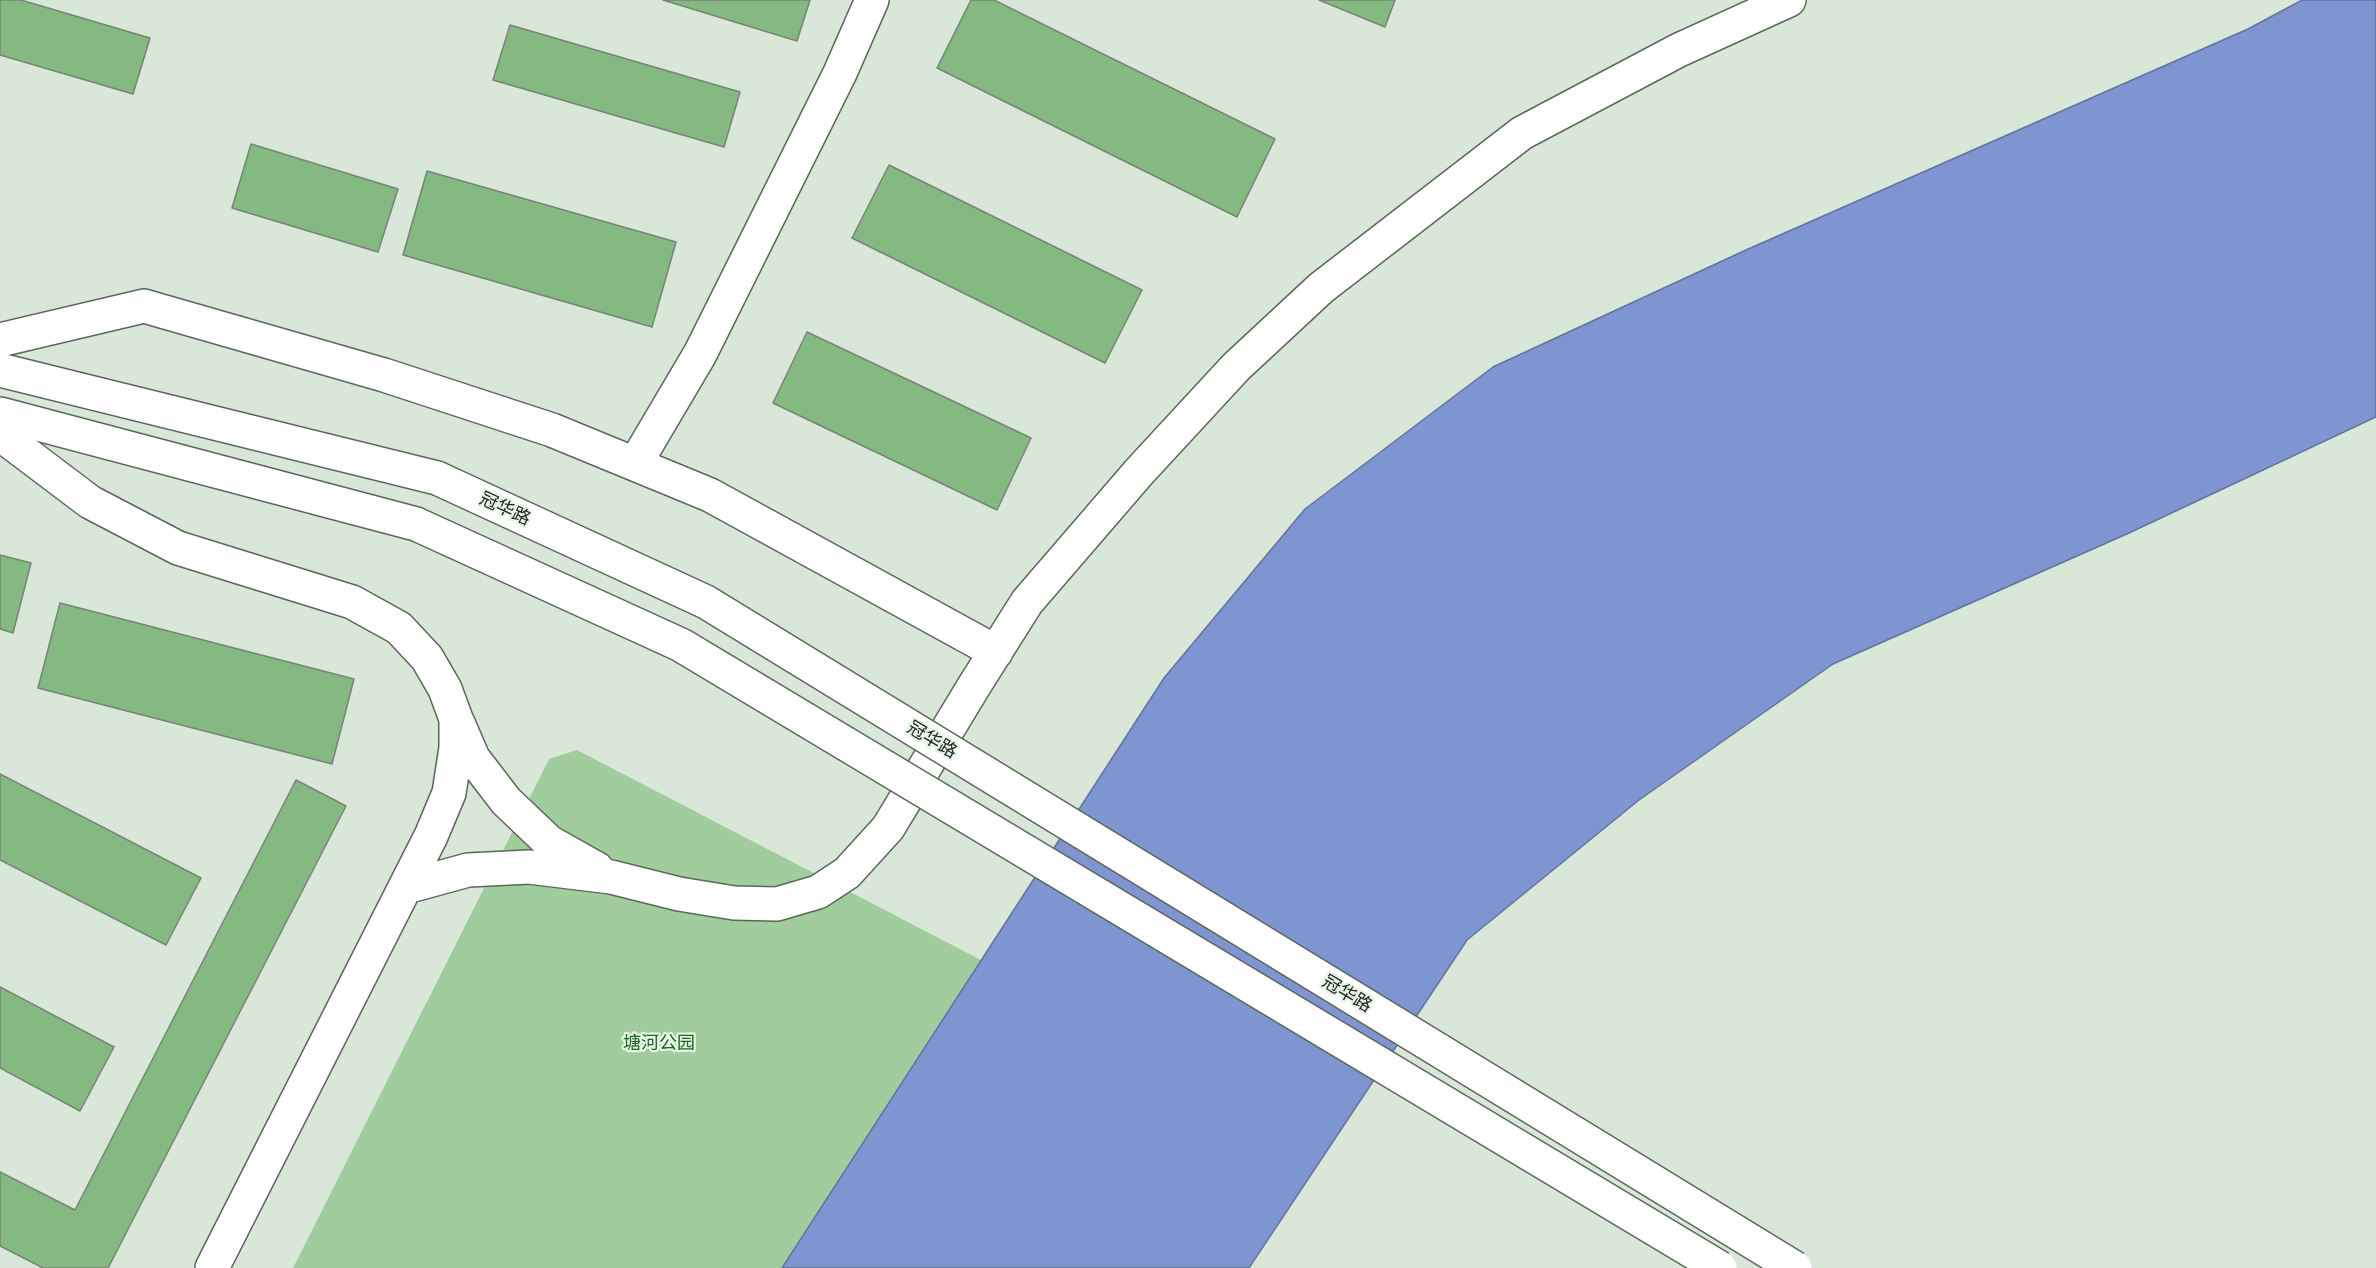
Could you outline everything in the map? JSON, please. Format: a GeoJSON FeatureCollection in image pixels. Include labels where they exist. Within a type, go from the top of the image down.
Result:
{"type":"FeatureCollection","features":[{"type":"Feature","properties":{"kind":"street"},"geometry":{"type":"LineString","coordinates":[[635,464],[700,354],[840,73],[872,0]]}},
{"type":"Feature","properties":{"kind":"street"},"geometry":{"type":"LineString","coordinates":[[406,887],[468,870],[518,868],[611,877],[679,894],[734,903],[777,904],[818,892],[847,873],[888,828],[1027,602],[1139,472],[1236,367],[1321,288],[1522,133],[1678,50],[1789,0]]}},
{"type":"Feature","properties":{"kind":"street"},"geometry":{"type":"LineString","coordinates":[[0,340],[144,306],[384,375],[552,430],[710,495],[996,651]]}},
{"type":"Feature","properties":{"kind":"street","name":"冠华路"},"geometry":{"type":"LineString","coordinates":[[0,370],[437,478],[706,602],[1795,1268]]}},
{"type":"Feature","properties":{"kind":"street"},"geometry":{"type":"LineString","coordinates":[[0,414],[416,524],[681,645],[1719,1268]]}},
{"type":"Feature","properties":{"kind":"street"},"geometry":{"type":"LineString","coordinates":[[0,434],[90,502],[178,549],[352,602],[399,628],[427,658],[445,689],[473,758],[506,801],[549,842],[611,877]]}},
{"type":"Feature","properties":{"kind":"street"},"geometry":{"type":"LineString","coordinates":[[212,1268],[406,887],[449,793],[456,748],[456,718]]}},
{"type":"Feature","properties":{"kind":"green space","name":"塘河公园"},"geometry":{"type":"Polygon","coordinates":[[[577,750],[981,960],[782,1268],[293,1268],[549,759],[577,750]]]}},
{"type":"Feature","properties":{"kind":"water"},"geometry":{"type":"Polygon","coordinates":[[[2302,0],[2376,0],[2376,417],[2129,533],[1833,664],[1639,800],[1467,940],[1249,1268],[782,1268],[1164,678],[1305,509],[1493,367],[1746,250],[2248,29],[2302,0]]]}},
{"type":"Feature","properties":{"kind":"building"},"geometry":{"type":"Polygon","coordinates":[[[0,0],[21,0],[150,38],[133,94],[0,55],[0,0]]]}},
{"type":"Feature","properties":{"kind":"building"},"geometry":{"type":"Polygon","coordinates":[[[663,0],[810,0],[797,41],[663,0]]]}},
{"type":"Feature","properties":{"kind":"building"},"geometry":{"type":"Polygon","coordinates":[[[971,0],[994,0],[1275,139],[1237,217],[937,68],[971,0]]]}},
{"type":"Feature","properties":{"kind":"building"},"geometry":{"type":"Polygon","coordinates":[[[1319,0],[1395,0],[1385,27],[1319,0]]]}},
{"type":"Feature","properties":{"kind":"building"},"geometry":{"type":"Polygon","coordinates":[[[510,25],[740,92],[724,147],[493,80],[510,25]]]}},
{"type":"Feature","properties":{"kind":"building"},"geometry":{"type":"Polygon","coordinates":[[[251,144],[398,189],[378,252],[232,208],[251,144]]]}},
{"type":"Feature","properties":{"kind":"building"},"geometry":{"type":"Polygon","coordinates":[[[889,165],[1142,290],[1105,363],[852,238],[889,165]]]}},
{"type":"Feature","properties":{"kind":"building"},"geometry":{"type":"Polygon","coordinates":[[[427,171],[676,242],[652,327],[403,255],[427,171]]]}},
{"type":"Feature","properties":{"kind":"building"},"geometry":{"type":"Polygon","coordinates":[[[807,332],[1031,438],[997,510],[773,403],[807,332]]]}},
{"type":"Feature","properties":{"kind":"building"},"geometry":{"type":"Polygon","coordinates":[[[0,555],[31,563],[13,633],[0,629],[0,555]]]}},
{"type":"Feature","properties":{"kind":"building"},"geometry":{"type":"Polygon","coordinates":[[[60,603],[354,679],[332,764],[38,688],[60,603]]]}},
{"type":"Feature","properties":{"kind":"building"},"geometry":{"type":"Polygon","coordinates":[[[0,774],[201,878],[166,945],[0,860],[0,774]]]}},
{"type":"Feature","properties":{"kind":"building"},"geometry":{"type":"Polygon","coordinates":[[[296,780],[346,806],[108,1268],[43,1268],[0,1246],[0,1172],[75,1210],[296,780]]]}},
{"type":"Feature","properties":{"kind":"building"},"geometry":{"type":"Polygon","coordinates":[[[0,987],[114,1047],[80,1111],[0,1068],[0,987]]]}}]}
